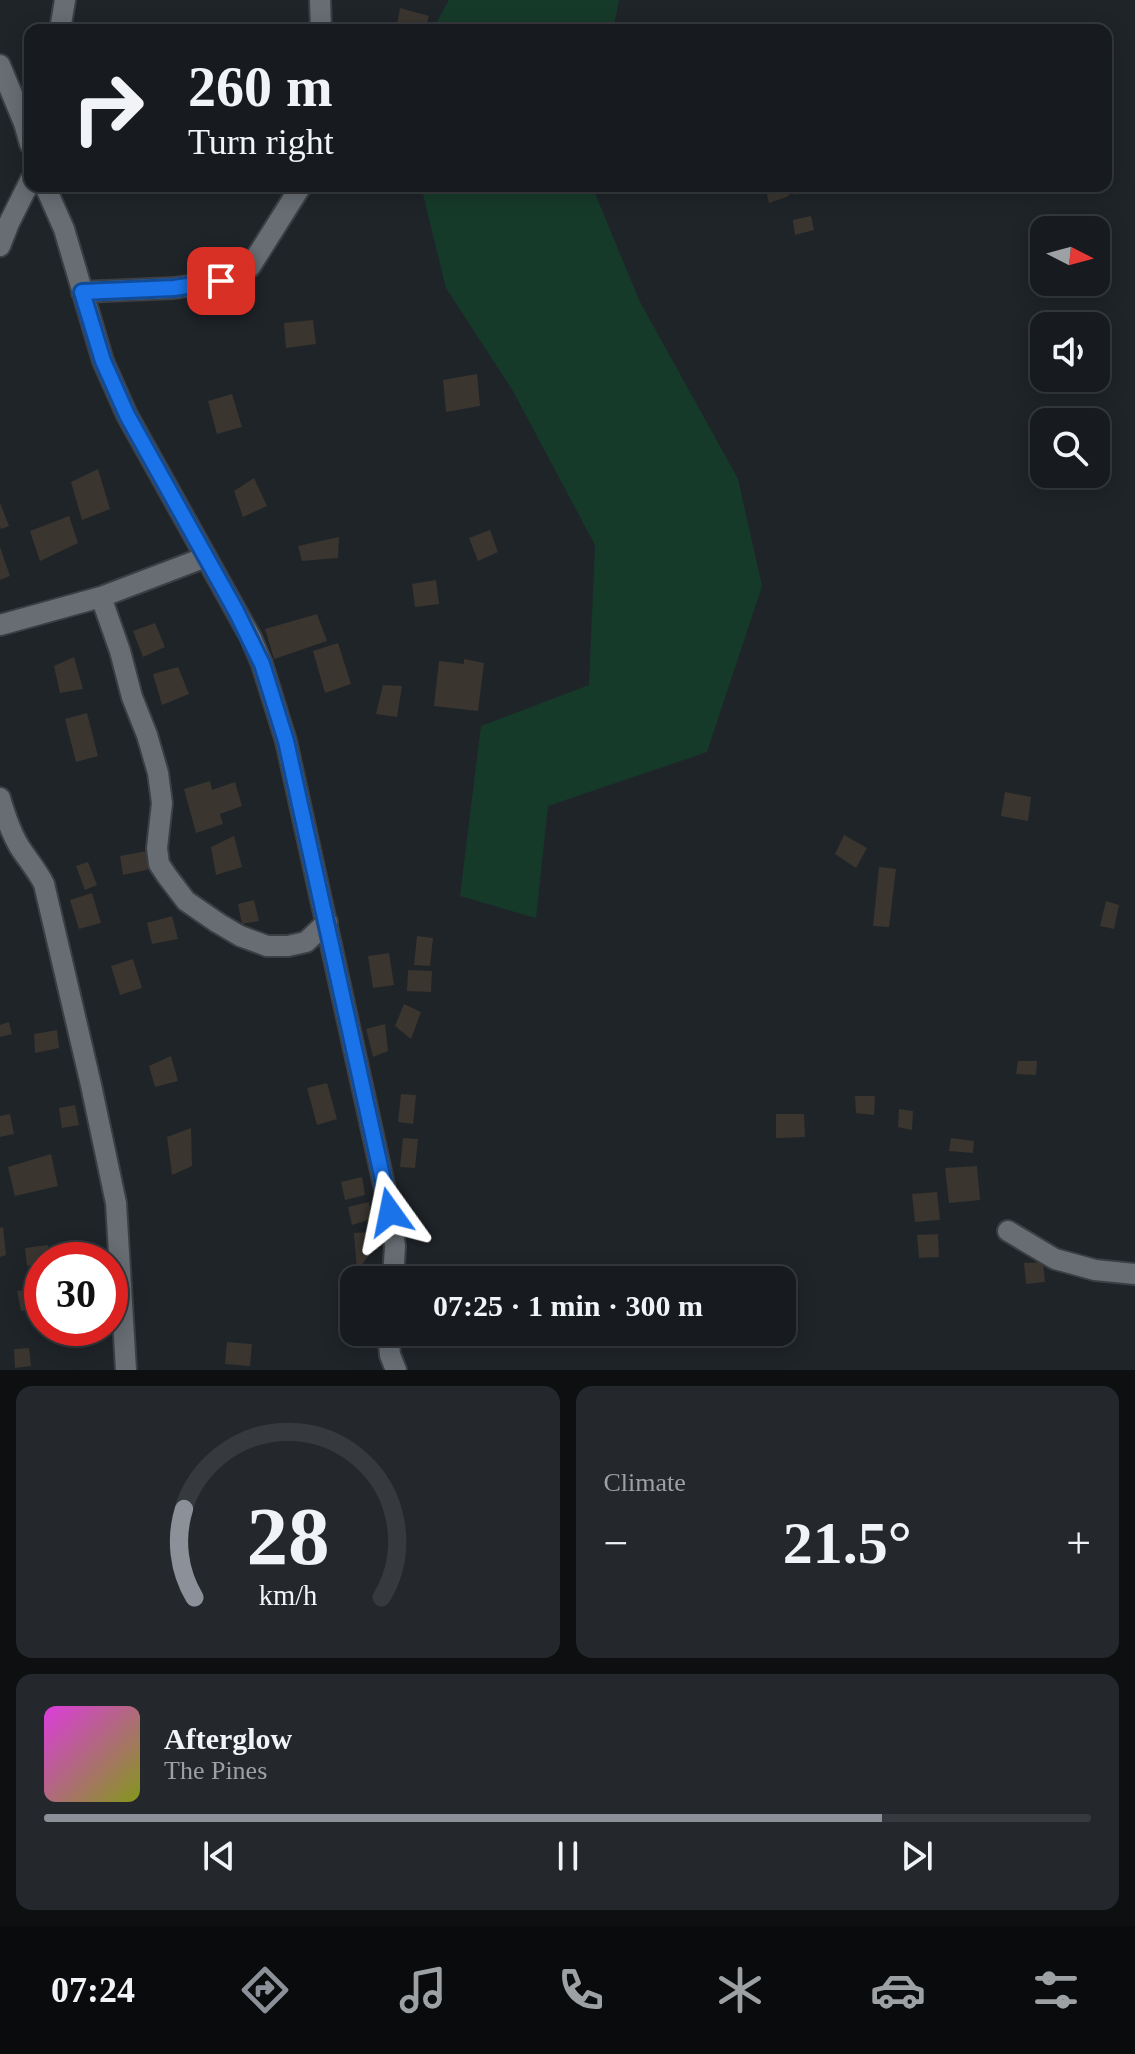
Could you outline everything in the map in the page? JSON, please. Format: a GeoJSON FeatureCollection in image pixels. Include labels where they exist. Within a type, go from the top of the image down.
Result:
{"type":"FeatureCollection","features":[{"type":"Feature","properties":{"kind":"street"},"geometry":{"type":"LineString","coordinates":[[61,24],[65,0]]}},
{"type":"Feature","properties":{"kind":"street"},"geometry":{"type":"LineString","coordinates":[[320,0],[321,24]]}},
{"type":"Feature","properties":{"kind":"street"},"geometry":{"type":"LineString","coordinates":[[0,65],[24,123]]}},
{"type":"Feature","properties":{"kind":"street"},"geometry":{"type":"LineString","coordinates":[[0,246],[24,192]]}},
{"type":"Feature","properties":{"kind":"street"},"geometry":{"type":"LineString","coordinates":[[48,192],[64,229],[103,361],[127,415],[251,638],[262,664],[286,741],[327,922],[390,1212],[395,1246],[394,1266]]}},
{"type":"Feature","properties":{"kind":"street"},"geometry":{"type":"LineString","coordinates":[[82,292],[174,288],[221,281],[250,267],[297,192]]}},
{"type":"Feature","properties":{"kind":"street"},"geometry":{"type":"LineString","coordinates":[[0,625],[101,597],[206,557]]}},
{"type":"Feature","properties":{"kind":"street"},"geometry":{"type":"LineString","coordinates":[[101,597],[158,773],[162,803],[157,848],[159,864],[167,876],[186,901],[240,936],[267,946],[306,942],[327,922]]}},
{"type":"Feature","properties":{"kind":"street"},"geometry":{"type":"LineString","coordinates":[[0,798],[20,848],[44,884],[91,1085],[116,1203],[126,1370]]}},
{"type":"Feature","properties":{"kind":"street"},"geometry":{"type":"LineString","coordinates":[[1008,1231],[1055,1259],[1095,1270],[1135,1274]]}},
{"type":"Feature","properties":{"kind":"street"},"geometry":{"type":"LineString","coordinates":[[389,1346],[396,1370]]}},
{"type":"Feature","properties":{"kind":"green space"},"geometry":{"type":"Polygon","coordinates":[[[449,0],[619,0],[614,24],[435,24],[449,0]]]}},
{"type":"Feature","properties":{"kind":"green space"},"geometry":{"type":"Polygon","coordinates":[[[422,192],[594,192],[639,300],[738,479],[762,586],[707,752],[548,806],[536,918],[460,896],[481,726],[589,685],[595,545],[513,391],[446,288],[422,192]]]}},
{"type":"Feature","properties":{"kind":"building"},"geometry":{"type":"Polygon","coordinates":[[[400,8],[429,16],[427,24],[397,24],[400,8]]]}},
{"type":"Feature","properties":{"kind":"building"},"geometry":{"type":"Polygon","coordinates":[[[766,192],[788,192],[789,196],[769,203],[766,192]]]}},
{"type":"Feature","properties":{"kind":"building"},"geometry":{"type":"Polygon","coordinates":[[[811,216],[814,230],[795,235],[793,220],[811,216]]]}},
{"type":"Feature","properties":{"kind":"building"},"geometry":{"type":"Polygon","coordinates":[[[313,320],[316,344],[286,348],[284,323],[313,320]]]}},
{"type":"Feature","properties":{"kind":"building"},"geometry":{"type":"Polygon","coordinates":[[[477,374],[480,406],[446,412],[443,380],[477,374]]]}},
{"type":"Feature","properties":{"kind":"building"},"geometry":{"type":"Polygon","coordinates":[[[232,394],[242,427],[217,434],[208,401],[232,394]]]}},
{"type":"Feature","properties":{"kind":"building"},"geometry":{"type":"Polygon","coordinates":[[[98,469],[110,509],[82,520],[71,482],[98,469]]]}},
{"type":"Feature","properties":{"kind":"building"},"geometry":{"type":"Polygon","coordinates":[[[254,478],[267,506],[243,517],[234,491],[254,478]]]}},
{"type":"Feature","properties":{"kind":"building"},"geometry":{"type":"Polygon","coordinates":[[[0,503],[9,526],[1,529],[0,526],[0,503]]]}},
{"type":"Feature","properties":{"kind":"building"},"geometry":{"type":"Polygon","coordinates":[[[69,516],[78,543],[40,561],[30,531],[69,516]]]}},
{"type":"Feature","properties":{"kind":"building"},"geometry":{"type":"Polygon","coordinates":[[[490,530],[498,552],[478,561],[469,538],[490,530]]]}},
{"type":"Feature","properties":{"kind":"building"},"geometry":{"type":"Polygon","coordinates":[[[339,537],[338,558],[302,561],[298,546],[339,537]]]}},
{"type":"Feature","properties":{"kind":"building"},"geometry":{"type":"Polygon","coordinates":[[[0,547],[10,576],[0,580],[0,547]]]}},
{"type":"Feature","properties":{"kind":"building"},"geometry":{"type":"Polygon","coordinates":[[[436,580],[439,604],[415,607],[412,584],[436,580]]]}},
{"type":"Feature","properties":{"kind":"building"},"geometry":{"type":"Polygon","coordinates":[[[317,614],[327,641],[274,659],[265,629],[317,614]]]}},
{"type":"Feature","properties":{"kind":"building"},"geometry":{"type":"Polygon","coordinates":[[[155,623],[165,647],[143,657],[133,631],[155,623]]]}},
{"type":"Feature","properties":{"kind":"building"},"geometry":{"type":"Polygon","coordinates":[[[338,643],[351,684],[325,693],[313,651],[338,643]]]}},
{"type":"Feature","properties":{"kind":"building"},"geometry":{"type":"Polygon","coordinates":[[[74,657],[83,689],[60,693],[54,666],[74,657]]]}},
{"type":"Feature","properties":{"kind":"building"},"geometry":{"type":"Polygon","coordinates":[[[464,659],[484,663],[478,711],[434,706],[439,661],[464,664],[464,659]]]}},
{"type":"Feature","properties":{"kind":"building"},"geometry":{"type":"Polygon","coordinates":[[[178,667],[189,694],[162,705],[153,674],[178,667]]]}},
{"type":"Feature","properties":{"kind":"building"},"geometry":{"type":"Polygon","coordinates":[[[383,685],[402,686],[397,717],[376,714],[383,685]]]}},
{"type":"Feature","properties":{"kind":"building"},"geometry":{"type":"Polygon","coordinates":[[[87,713],[98,756],[76,762],[65,719],[87,713]]]}},
{"type":"Feature","properties":{"kind":"building"},"geometry":{"type":"Polygon","coordinates":[[[210,781],[212,790],[235,782],[242,806],[220,814],[223,824],[196,833],[184,789],[210,781]]]}},
{"type":"Feature","properties":{"kind":"building"},"geometry":{"type":"Polygon","coordinates":[[[1005,792],[1031,797],[1028,821],[1001,816],[1005,792]]]}},
{"type":"Feature","properties":{"kind":"building"},"geometry":{"type":"Polygon","coordinates":[[[844,835],[867,848],[856,868],[835,854],[844,835]]]}},
{"type":"Feature","properties":{"kind":"building"},"geometry":{"type":"Polygon","coordinates":[[[234,836],[242,867],[216,875],[211,847],[234,836]]]}},
{"type":"Feature","properties":{"kind":"building"},"geometry":{"type":"Polygon","coordinates":[[[147,851],[151,869],[123,875],[120,856],[147,851]]]}},
{"type":"Feature","properties":{"kind":"building"},"geometry":{"type":"Polygon","coordinates":[[[88,862],[97,885],[85,890],[76,866],[88,862]]]}},
{"type":"Feature","properties":{"kind":"building"},"geometry":{"type":"Polygon","coordinates":[[[879,867],[896,869],[889,927],[873,926],[879,867]]]}},
{"type":"Feature","properties":{"kind":"building"},"geometry":{"type":"Polygon","coordinates":[[[92,893],[101,923],[79,929],[70,900],[92,893]]]}},
{"type":"Feature","properties":{"kind":"building"},"geometry":{"type":"Polygon","coordinates":[[[254,900],[259,921],[242,924],[238,904],[254,900]]]}},
{"type":"Feature","properties":{"kind":"building"},"geometry":{"type":"Polygon","coordinates":[[[1106,901],[1119,905],[1114,929],[1100,926],[1106,901]]]}},
{"type":"Feature","properties":{"kind":"building"},"geometry":{"type":"Polygon","coordinates":[[[172,916],[178,939],[152,944],[147,923],[172,916]]]}},
{"type":"Feature","properties":{"kind":"building"},"geometry":{"type":"Polygon","coordinates":[[[417,936],[433,938],[430,966],[414,965],[417,936]]]}},
{"type":"Feature","properties":{"kind":"building"},"geometry":{"type":"Polygon","coordinates":[[[389,953],[394,985],[373,988],[368,956],[389,953]]]}},
{"type":"Feature","properties":{"kind":"building"},"geometry":{"type":"Polygon","coordinates":[[[133,959],[142,988],[120,995],[111,966],[133,959]]]}},
{"type":"Feature","properties":{"kind":"building"},"geometry":{"type":"Polygon","coordinates":[[[408,970],[432,971],[431,992],[407,991],[408,970]]]}},
{"type":"Feature","properties":{"kind":"building"},"geometry":{"type":"Polygon","coordinates":[[[404,1004],[421,1012],[411,1039],[395,1026],[404,1004]]]}},
{"type":"Feature","properties":{"kind":"building"},"geometry":{"type":"Polygon","coordinates":[[[9,1022],[12,1034],[0,1037],[0,1025],[9,1022]]]}},
{"type":"Feature","properties":{"kind":"building"},"geometry":{"type":"Polygon","coordinates":[[[385,1024],[388,1051],[373,1057],[366,1029],[385,1024]]]}},
{"type":"Feature","properties":{"kind":"building"},"geometry":{"type":"Polygon","coordinates":[[[57,1030],[59,1048],[35,1053],[34,1034],[57,1030]]]}},
{"type":"Feature","properties":{"kind":"building"},"geometry":{"type":"Polygon","coordinates":[[[171,1056],[178,1081],[155,1087],[149,1066],[171,1056]]]}},
{"type":"Feature","properties":{"kind":"building"},"geometry":{"type":"Polygon","coordinates":[[[1018,1061],[1037,1061],[1036,1075],[1016,1074],[1018,1061]]]}},
{"type":"Feature","properties":{"kind":"building"},"geometry":{"type":"Polygon","coordinates":[[[327,1083],[337,1119],[317,1125],[307,1088],[327,1083]]]}},
{"type":"Feature","properties":{"kind":"building"},"geometry":{"type":"Polygon","coordinates":[[[401,1094],[416,1095],[413,1124],[398,1122],[401,1094]]]}},
{"type":"Feature","properties":{"kind":"building"},"geometry":{"type":"Polygon","coordinates":[[[855,1096],[875,1096],[874,1115],[856,1113],[855,1096]]]}},
{"type":"Feature","properties":{"kind":"building"},"geometry":{"type":"Polygon","coordinates":[[[75,1105],[79,1125],[62,1128],[59,1108],[75,1105]]]}},
{"type":"Feature","properties":{"kind":"building"},"geometry":{"type":"Polygon","coordinates":[[[899,1109],[913,1111],[912,1130],[898,1127],[899,1109]]]}},
{"type":"Feature","properties":{"kind":"building"},"geometry":{"type":"Polygon","coordinates":[[[10,1114],[14,1134],[0,1137],[0,1116],[10,1114]]]}},
{"type":"Feature","properties":{"kind":"building"},"geometry":{"type":"Polygon","coordinates":[[[776,1114],[804,1114],[805,1137],[776,1138],[776,1114]]]}},
{"type":"Feature","properties":{"kind":"building"},"geometry":{"type":"Polygon","coordinates":[[[191,1128],[192,1166],[172,1175],[167,1137],[191,1128]]]}},
{"type":"Feature","properties":{"kind":"building"},"geometry":{"type":"Polygon","coordinates":[[[403,1138],[418,1139],[415,1168],[400,1167],[403,1138]]]}},
{"type":"Feature","properties":{"kind":"building"},"geometry":{"type":"Polygon","coordinates":[[[951,1138],[974,1141],[973,1153],[949,1151],[951,1138]]]}},
{"type":"Feature","properties":{"kind":"building"},"geometry":{"type":"Polygon","coordinates":[[[51,1154],[58,1186],[15,1196],[8,1167],[51,1154]]]}},
{"type":"Feature","properties":{"kind":"building"},"geometry":{"type":"Polygon","coordinates":[[[977,1166],[980,1200],[949,1203],[945,1168],[977,1166]]]}},
{"type":"Feature","properties":{"kind":"building"},"geometry":{"type":"Polygon","coordinates":[[[362,1177],[365,1195],[345,1200],[341,1182],[362,1177]]]}},
{"type":"Feature","properties":{"kind":"building"},"geometry":{"type":"Polygon","coordinates":[[[937,1192],[940,1220],[915,1222],[912,1194],[937,1192]]]}},
{"type":"Feature","properties":{"kind":"building"},"geometry":{"type":"Polygon","coordinates":[[[369,1202],[372,1219],[352,1225],[348,1207],[369,1202]]]}},
{"type":"Feature","properties":{"kind":"building"},"geometry":{"type":"Polygon","coordinates":[[[3,1227],[6,1255],[0,1257],[0,1228],[3,1227]]]}},
{"type":"Feature","properties":{"kind":"building"},"geometry":{"type":"Polygon","coordinates":[[[386,1231],[361,1266],[357,1266],[354,1233],[386,1231]]]}},
{"type":"Feature","properties":{"kind":"building"},"geometry":{"type":"Polygon","coordinates":[[[938,1234],[939,1257],[919,1258],[917,1235],[938,1234]]]}},
{"type":"Feature","properties":{"kind":"building"},"geometry":{"type":"Polygon","coordinates":[[[1043,1262],[1045,1282],[1026,1284],[1024,1263],[1043,1262]]]}},
{"type":"Feature","properties":{"kind":"building"},"geometry":{"type":"Polygon","coordinates":[[[24,1290],[24,1310],[21,1311],[17,1291],[24,1290]]]}},
{"type":"Feature","properties":{"kind":"building"},"geometry":{"type":"Polygon","coordinates":[[[227,1342],[252,1344],[250,1366],[225,1364],[227,1342]]]}},
{"type":"Feature","properties":{"kind":"building"},"geometry":{"type":"Polygon","coordinates":[[[29,1348],[31,1366],[15,1368],[14,1349],[29,1348]]]}},
{"type":"Feature","properties":{"kind":"route"},"geometry":{"type":"LineString","coordinates":[[221,281],[174,288],[82,292],[103,361],[127,415],[251,638],[262,664],[286,741],[390,1212]]}}]}
